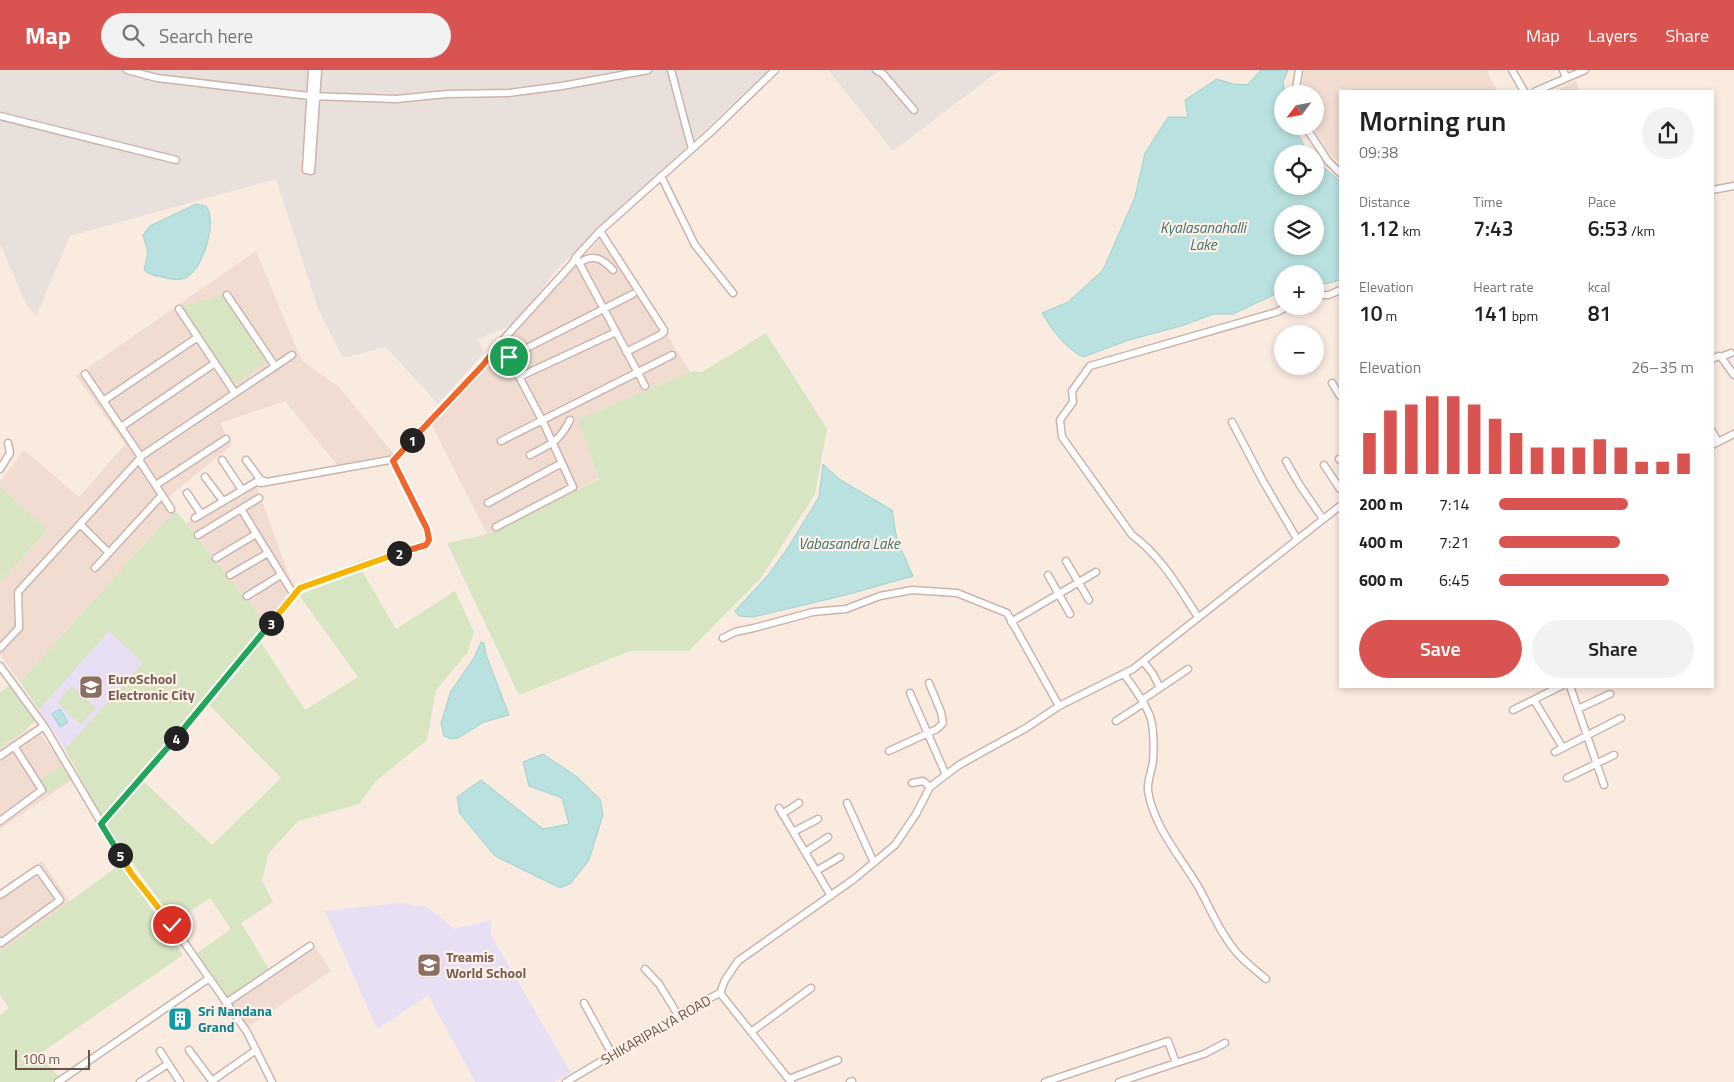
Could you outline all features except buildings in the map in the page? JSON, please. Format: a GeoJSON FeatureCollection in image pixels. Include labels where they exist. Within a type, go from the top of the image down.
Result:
{"type":"FeatureCollection","features":[{"type":"Feature","properties":{"kind":"street"},"geometry":{"type":"LineString","coordinates":[[127,70],[158,78],[313,96],[396,99],[447,94],[508,93],[562,86],[648,70]]}},
{"type":"Feature","properties":{"kind":"street"},"geometry":{"type":"LineString","coordinates":[[308,170],[313,96],[312,70]]}},
{"type":"Feature","properties":{"kind":"street"},"geometry":{"type":"LineString","coordinates":[[313,96],[318,70]]}},
{"type":"Feature","properties":{"kind":"street"},"geometry":{"type":"LineString","coordinates":[[671,70],[692,148]]}},
{"type":"Feature","properties":{"kind":"street"},"geometry":{"type":"LineString","coordinates":[[195,518],[256,482],[266,482],[394,460],[482,366],[501,342],[572,264],[578,260],[600,231],[712,131],[775,70]]}},
{"type":"Feature","properties":{"kind":"street"},"geometry":{"type":"LineString","coordinates":[[876,70],[883,74],[914,110]]}},
{"type":"Feature","properties":{"kind":"street"},"geometry":{"type":"LineString","coordinates":[[1296,85],[1299,70]]}},
{"type":"Feature","properties":{"kind":"street"},"geometry":{"type":"LineString","coordinates":[[1512,70],[1523,90]]}},
{"type":"Feature","properties":{"kind":"street"},"geometry":{"type":"LineString","coordinates":[[1563,70],[1566,77]]}},
{"type":"Feature","properties":{"kind":"street"},"geometry":{"type":"LineString","coordinates":[[1538,90],[1585,70]]}},
{"type":"Feature","properties":{"kind":"street"},"geometry":{"type":"LineString","coordinates":[[0,116],[176,160]]}},
{"type":"Feature","properties":{"kind":"street"},"geometry":{"type":"LineString","coordinates":[[1311,135],[1328,161],[1339,172]]}},
{"type":"Feature","properties":{"kind":"street"},"geometry":{"type":"LineString","coordinates":[[661,176],[695,245],[734,293]]}},
{"type":"Feature","properties":{"kind":"street"},"geometry":{"type":"LineString","coordinates":[[1714,190],[1734,186]]}},
{"type":"Feature","properties":{"kind":"street"},"geometry":{"type":"LineString","coordinates":[[600,231],[664,330],[660,335],[626,352]]}},
{"type":"Feature","properties":{"kind":"street"},"geometry":{"type":"LineString","coordinates":[[578,260],[593,256],[602,260],[613,270]]}},
{"type":"Feature","properties":{"kind":"street"},"geometry":{"type":"LineString","coordinates":[[578,260],[644,386]]}},
{"type":"Feature","properties":{"kind":"street"},"geometry":{"type":"LineString","coordinates":[[1324,295],[1339,290]]}},
{"type":"Feature","properties":{"kind":"street"},"geometry":{"type":"LineString","coordinates":[[509,357],[633,294]]}},
{"type":"Feature","properties":{"kind":"street"},"geometry":{"type":"LineString","coordinates":[[227,295],[275,366]]}},
{"type":"Feature","properties":{"kind":"street"},"geometry":{"type":"LineString","coordinates":[[179,309],[235,393]]}},
{"type":"Feature","properties":{"kind":"street"},"geometry":{"type":"LineString","coordinates":[[1198,617],[1165,567],[1132,535],[1062,436],[1060,420],[1073,402],[1072,391],[1090,366],[1274,313]]}},
{"type":"Feature","properties":{"kind":"street"},"geometry":{"type":"LineString","coordinates":[[519,377],[616,332]]}},
{"type":"Feature","properties":{"kind":"street"},"geometry":{"type":"LineString","coordinates":[[103,401],[198,337]]}},
{"type":"Feature","properties":{"kind":"street"},"geometry":{"type":"LineString","coordinates":[[496,527],[574,487],[501,342]]}},
{"type":"Feature","properties":{"kind":"street"},"geometry":{"type":"LineString","coordinates":[[1714,358],[1731,353]]}},
{"type":"Feature","properties":{"kind":"street"},"geometry":{"type":"LineString","coordinates":[[0,648],[19,628],[18,592],[140,459],[292,355]]}},
{"type":"Feature","properties":{"kind":"street"},"geometry":{"type":"LineString","coordinates":[[501,441],[672,355]]}},
{"type":"Feature","properties":{"kind":"street"},"geometry":{"type":"LineString","coordinates":[[1722,357],[1734,375]]}},
{"type":"Feature","properties":{"kind":"street"},"geometry":{"type":"LineString","coordinates":[[121,427],[215,363]]}},
{"type":"Feature","properties":{"kind":"street"},"geometry":{"type":"LineString","coordinates":[[85,374],[121,427],[171,508]]}},
{"type":"Feature","properties":{"kind":"street"},"geometry":{"type":"LineString","coordinates":[[1332,383],[1339,394]]}},
{"type":"Feature","properties":{"kind":"street"},"geometry":{"type":"LineString","coordinates":[[530,455],[553,444],[562,435],[570,420]]}},
{"type":"Feature","properties":{"kind":"street"},"geometry":{"type":"LineString","coordinates":[[1232,422],[1263,481],[1297,539]]}},
{"type":"Feature","properties":{"kind":"street"},"geometry":{"type":"LineString","coordinates":[[1715,443],[1734,434]]}},
{"type":"Feature","properties":{"kind":"street"},"geometry":{"type":"LineString","coordinates":[[156,485],[226,439]]}},
{"type":"Feature","properties":{"kind":"street"},"geometry":{"type":"LineString","coordinates":[[0,470],[10,453],[8,443]]}},
{"type":"Feature","properties":{"kind":"street"},"geometry":{"type":"LineString","coordinates":[[222,460],[242,490]]}},
{"type":"Feature","properties":{"kind":"street"},"geometry":{"type":"LineString","coordinates":[[246,460],[260,478],[266,482]]}},
{"type":"Feature","properties":{"kind":"street"},"geometry":{"type":"LineString","coordinates":[[101,824],[193,718],[300,588],[374,561],[426,545],[429,540],[427,529],[394,460]]}},
{"type":"Feature","properties":{"kind":"street"},"geometry":{"type":"LineString","coordinates":[[1286,461],[1323,519]]}},
{"type":"Feature","properties":{"kind":"street"},"geometry":{"type":"LineString","coordinates":[[488,504],[562,463]]}},
{"type":"Feature","properties":{"kind":"street"},"geometry":{"type":"LineString","coordinates":[[1324,465],[1339,488]]}},
{"type":"Feature","properties":{"kind":"street"},"geometry":{"type":"LineString","coordinates":[[205,477],[222,501]]}},
{"type":"Feature","properties":{"kind":"street"},"geometry":{"type":"LineString","coordinates":[[187,493],[202,514]]}},
{"type":"Feature","properties":{"kind":"street"},"geometry":{"type":"LineString","coordinates":[[95,568],[162,495]]}},
{"type":"Feature","properties":{"kind":"street"},"geometry":{"type":"LineString","coordinates":[[198,535],[259,498]]}},
{"type":"Feature","properties":{"kind":"street"},"geometry":{"type":"LineString","coordinates":[[838,1060],[790,1080],[720,993],[725,980],[738,961],[831,896],[896,845],[916,814],[930,787],[959,765],[1026,728],[1059,706],[1124,674],[1339,507]]}},
{"type":"Feature","properties":{"kind":"street"},"geometry":{"type":"LineString","coordinates":[[241,509],[294,595]]}},
{"type":"Feature","properties":{"kind":"street"},"geometry":{"type":"LineString","coordinates":[[80,524],[108,553]]}},
{"type":"Feature","properties":{"kind":"street"},"geometry":{"type":"LineString","coordinates":[[216,558],[256,534]]}},
{"type":"Feature","properties":{"kind":"street"},"geometry":{"type":"LineString","coordinates":[[230,575],[268,554]]}},
{"type":"Feature","properties":{"kind":"street"},"geometry":{"type":"LineString","coordinates":[[1066,562],[1089,600]]}},
{"type":"Feature","properties":{"kind":"street"},"geometry":{"type":"LineString","coordinates":[[1011,622],[1096,572]]}},
{"type":"Feature","properties":{"kind":"street"},"geometry":{"type":"LineString","coordinates":[[247,596],[281,575]]}},
{"type":"Feature","properties":{"kind":"street"},"geometry":{"type":"LineString","coordinates":[[1048,575],[1070,614]]}},
{"type":"Feature","properties":{"kind":"street"},"geometry":{"type":"LineString","coordinates":[[723,638],[735,632],[813,612],[846,609],[880,596],[912,590],[958,593],[1007,614],[1059,706]]}},
{"type":"Feature","properties":{"kind":"street"},"geometry":{"type":"LineString","coordinates":[[1143,661],[1153,674],[1160,688]]}},
{"type":"Feature","properties":{"kind":"street"},"geometry":{"type":"LineString","coordinates":[[0,666],[44,726],[131,873],[172,925],[208,979],[247,1032],[272,1082]]}},
{"type":"Feature","properties":{"kind":"street"},"geometry":{"type":"LineString","coordinates":[[1116,721],[1188,669]]}},
{"type":"Feature","properties":{"kind":"street"},"geometry":{"type":"LineString","coordinates":[[1124,674],[1151,717],[1153,751],[1152,769],[1148,784],[1149,793],[1160,824],[1237,953],[1266,979]]}},
{"type":"Feature","properties":{"kind":"street"},"geometry":{"type":"LineString","coordinates":[[889,751],[940,726],[943,719],[929,683]]}},
{"type":"Feature","properties":{"kind":"street"},"geometry":{"type":"LineString","coordinates":[[1513,710],[1557,688]]}},
{"type":"Feature","properties":{"kind":"street"},"geometry":{"type":"LineString","coordinates":[[1571,688],[1604,786]]}},
{"type":"Feature","properties":{"kind":"street"},"geometry":{"type":"LineString","coordinates":[[910,693],[946,776]]}},
{"type":"Feature","properties":{"kind":"street"},"geometry":{"type":"LineString","coordinates":[[1578,709],[1610,694]]}},
{"type":"Feature","properties":{"kind":"street"},"geometry":{"type":"LineString","coordinates":[[1534,700],[1562,748]]}},
{"type":"Feature","properties":{"kind":"street"},"geometry":{"type":"LineString","coordinates":[[1555,752],[1620,718]]}},
{"type":"Feature","properties":{"kind":"street"},"geometry":{"type":"LineString","coordinates":[[0,756],[44,726]]}},
{"type":"Feature","properties":{"kind":"street"},"geometry":{"type":"LineString","coordinates":[[0,821],[42,790],[14,746]]}},
{"type":"Feature","properties":{"kind":"street"},"geometry":{"type":"LineString","coordinates":[[1566,778],[1614,755]]}},
{"type":"Feature","properties":{"kind":"street"},"geometry":{"type":"LineString","coordinates":[[912,783],[923,781],[930,787]]}},
{"type":"Feature","properties":{"kind":"street"},"geometry":{"type":"LineString","coordinates":[[799,803],[780,811],[831,896]]}},
{"type":"Feature","properties":{"kind":"street"},"geometry":{"type":"LineString","coordinates":[[848,803],[874,862]]}},
{"type":"Feature","properties":{"kind":"street"},"geometry":{"type":"LineString","coordinates":[[793,832],[818,819]]}},
{"type":"Feature","properties":{"kind":"street"},"geometry":{"type":"LineString","coordinates":[[805,852],[828,838]]}},
{"type":"Feature","properties":{"kind":"street"},"geometry":{"type":"LineString","coordinates":[[816,871],[840,857]]}},
{"type":"Feature","properties":{"kind":"street"},"geometry":{"type":"LineString","coordinates":[[0,895],[38,869],[60,900],[1,942],[0,940]]}},
{"type":"Feature","properties":{"kind":"street"},"geometry":{"type":"LineString","coordinates":[[226,1003],[310,946]]}},
{"type":"Feature","properties":{"kind":"street"},"geometry":{"type":"LineString","coordinates":[[645,969],[659,984],[678,1016]]}},
{"type":"Feature","properties":{"kind":"street"},"geometry":{"type":"LineString","coordinates":[[58,1082],[208,979]]}},
{"type":"Feature","properties":{"kind":"street"},"geometry":{"type":"LineString","coordinates":[[751,1032],[811,988]]}},
{"type":"Feature","properties":{"kind":"street","name":"SHIKARIPALYA ROAD"},"geometry":{"type":"LineString","coordinates":[[566,1082],[720,993]]}},
{"type":"Feature","properties":{"kind":"street"},"geometry":{"type":"LineString","coordinates":[[584,1003],[612,1054]]}},
{"type":"Feature","properties":{"kind":"street"},"geometry":{"type":"LineString","coordinates":[[1046,1082],[1168,1042],[1176,1062]]}},
{"type":"Feature","properties":{"kind":"street"},"geometry":{"type":"LineString","coordinates":[[1119,1082],[1204,1054],[1225,1043]]}},
{"type":"Feature","properties":{"kind":"street"},"geometry":{"type":"LineString","coordinates":[[189,1050],[212,1081],[256,1050]]}},
{"type":"Feature","properties":{"kind":"street"},"geometry":{"type":"LineString","coordinates":[[160,1051],[180,1082]]}},
{"type":"Feature","properties":{"kind":"street"},"geometry":{"type":"LineString","coordinates":[[140,1082],[168,1064]]}},
{"type":"Feature","properties":{"kind":"shaded area"},"geometry":{"type":"Polygon","coordinates":[[[0,70],[769,70],[569,257],[515,324],[478,339],[484,353],[438,404],[386,347],[343,358],[318,309],[276,179],[70,236],[36,317],[26,304],[0,244],[0,70]]]}},
{"type":"Feature","properties":{"kind":"shaded area"},"geometry":{"type":"Polygon","coordinates":[[[828,70],[1000,70],[893,151],[828,70]]]}},
{"type":"Feature","properties":{"kind":"shaded area"},"geometry":{"type":"Polygon","coordinates":[[[1304,70],[1486,70],[1496,90],[1339,90],[1339,163],[1318,135],[1324,135],[1324,85],[1302,85],[1304,70]]]}},
{"type":"Feature","properties":{"kind":"shaded area"},"geometry":{"type":"Polygon","coordinates":[[[1576,80],[1579,90],[1558,90],[1576,80]]]}},
{"type":"Feature","properties":{"kind":"shaded area"},"geometry":{"type":"Polygon","coordinates":[[[605,234],[690,372],[578,419],[599,478],[487,534],[432,425],[605,234]]]}},
{"type":"Feature","properties":{"kind":"shaded area"},"geometry":{"type":"Polygon","coordinates":[[[256,251],[302,361],[338,386],[394,454],[337,465],[285,401],[220,423],[232,445],[167,498],[175,510],[20,682],[0,655],[0,582],[47,530],[0,486],[0,481],[24,450],[79,497],[125,444],[76,376],[256,251]]]}},
{"type":"Feature","properties":{"kind":"shaded area"},"geometry":{"type":"Polygon","coordinates":[[[256,484],[294,589],[266,624],[186,523],[256,484]]]}},
{"type":"Feature","properties":{"kind":"shaded area","name":"EuroSchool Electronic City"},"geometry":{"type":"Polygon","coordinates":[[[109,631],[143,663],[65,749],[39,710],[109,631]]]}},
{"type":"Feature","properties":{"kind":"shaded area"},"geometry":{"type":"Polygon","coordinates":[[[34,726],[55,753],[72,780],[0,829],[0,747],[34,726]]]}},
{"type":"Feature","properties":{"kind":"shaded area"},"geometry":{"type":"Polygon","coordinates":[[[42,861],[70,902],[0,952],[0,889],[42,861]]]}},
{"type":"Feature","properties":{"kind":"shaded area","name":"Treamis World School"},"geometry":{"type":"Polygon","coordinates":[[[399,903],[427,907],[455,929],[491,920],[491,935],[571,1073],[554,1082],[475,1082],[428,995],[377,1029],[325,911],[399,903]]]}},
{"type":"Feature","properties":{"kind":"shaded area"},"geometry":{"type":"Polygon","coordinates":[[[312,942],[331,971],[248,1027],[229,998],[312,942]]]}},
{"type":"Feature","properties":{"kind":"green space"},"geometry":{"type":"Polygon","coordinates":[[[222,295],[266,362],[232,385],[180,307],[222,295]]]}},
{"type":"Feature","properties":{"kind":"green space"},"geometry":{"type":"Polygon","coordinates":[[[766,333],[827,429],[815,494],[761,578],[689,651],[630,651],[519,695],[447,543],[488,534],[599,479],[578,419],[690,372],[702,372],[766,333]]]}},
{"type":"Feature","properties":{"kind":"green space"},"geometry":{"type":"Polygon","coordinates":[[[0,486],[47,530],[0,582],[0,486]]]}},
{"type":"Feature","properties":{"kind":"green space"},"geometry":{"type":"Polygon","coordinates":[[[175,510],[266,624],[102,818],[65,749],[143,663],[109,631],[39,710],[20,682],[175,510]]]}},
{"type":"Feature","properties":{"kind":"green space"},"geometry":{"type":"Polygon","coordinates":[[[362,571],[396,629],[455,591],[474,632],[467,653],[436,690],[427,740],[376,781],[359,804],[298,821],[268,854],[262,881],[273,902],[241,923],[270,971],[229,998],[197,953],[231,929],[210,898],[174,922],[104,822],[144,782],[212,845],[281,778],[208,704],[260,641],[305,710],[358,677],[299,595],[362,571]]]}},
{"type":"Feature","properties":{"kind":"green space"},"geometry":{"type":"Polygon","coordinates":[[[10,685],[35,721],[25,731],[0,747],[0,692],[10,685]]]}},
{"type":"Feature","properties":{"kind":"green space"},"geometry":{"type":"Polygon","coordinates":[[[72,686],[96,708],[81,725],[57,703],[72,686]]]}},
{"type":"Feature","properties":{"kind":"green space"},"geometry":{"type":"Polygon","coordinates":[[[61,766],[70,779],[47,794],[39,781],[61,766]]]}},
{"type":"Feature","properties":{"kind":"green space"},"geometry":{"type":"Polygon","coordinates":[[[121,864],[183,955],[41,1053],[62,1082],[0,1082],[0,1015],[9,1008],[0,995],[0,952],[121,864]]]}},
{"type":"Feature","properties":{"kind":"water","name":"Kyalasanahalli Lake"},"geometry":{"type":"Polygon","coordinates":[[[1261,70],[1288,70],[1284,85],[1274,85],[1274,135],[1298,135],[1304,145],[1274,145],[1274,195],[1324,195],[1324,168],[1339,180],[1339,280],[1324,283],[1324,265],[1274,265],[1274,295],[1233,314],[1214,314],[1181,326],[1129,340],[1083,357],[1070,349],[1050,326],[1042,313],[1068,302],[1103,270],[1135,197],[1145,153],[1168,117],[1188,117],[1185,100],[1217,79],[1233,84],[1247,85],[1261,70]]]}},
{"type":"Feature","properties":{"kind":"water"},"geometry":{"type":"Polygon","coordinates":[[[196,204],[206,206],[210,222],[207,245],[198,266],[185,278],[179,279],[155,276],[146,272],[144,270],[148,253],[143,235],[150,226],[196,204]]]}},
{"type":"Feature","properties":{"kind":"water","name":"Vabasandra Lake"},"geometry":{"type":"Polygon","coordinates":[[[823,464],[839,479],[892,510],[897,540],[913,576],[846,595],[753,617],[739,616],[735,611],[768,575],[787,549],[819,497],[823,464]]]}},
{"type":"Feature","properties":{"kind":"water"},"geometry":{"type":"Polygon","coordinates":[[[481,642],[484,643],[486,655],[509,715],[484,722],[458,738],[452,739],[444,736],[441,723],[451,691],[474,658],[481,642]]]}},
{"type":"Feature","properties":{"kind":"water"},"geometry":{"type":"Polygon","coordinates":[[[60,709],[68,722],[60,727],[52,714],[60,709]]]}},
{"type":"Feature","properties":{"kind":"water"},"geometry":{"type":"Polygon","coordinates":[[[543,754],[576,776],[600,799],[603,815],[589,860],[571,883],[560,888],[495,856],[460,814],[457,797],[481,780],[543,829],[569,824],[562,798],[529,786],[523,762],[543,754]]]}},
{"type":"Feature","properties":{"kind":"place","name":"EuroSchool Electronic City"},"geometry":{"type":"Point","coordinates":[91,687]}},
{"type":"Feature","properties":{"kind":"place","name":"Treamis World School"},"geometry":{"type":"Point","coordinates":[429,965]}},
{"type":"Feature","properties":{"kind":"place","name":"Sri Nandana Grand"},"geometry":{"type":"Point","coordinates":[180,1019]}},
{"type":"Feature","properties":{"kind":"route"},"geometry":{"type":"LineString","coordinates":[[172,925],[131,873],[101,824],[193,718],[300,588],[374,561],[426,545],[429,540],[427,529],[393,461],[482,366],[501,342],[509,357]]}}]}
